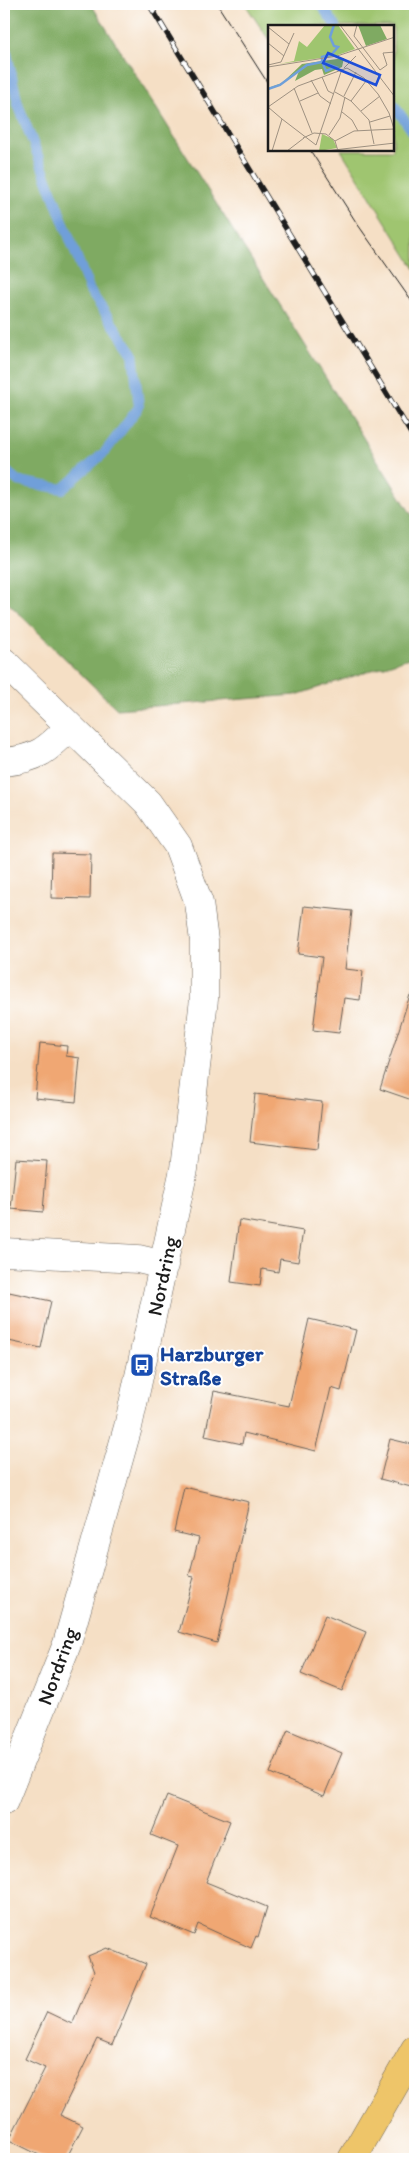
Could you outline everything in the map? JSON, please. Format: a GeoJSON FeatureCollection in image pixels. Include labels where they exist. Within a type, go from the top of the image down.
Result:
{"type":"FeatureCollection","features":[{"type":"Feature","properties":{"kind":"highway"},"geometry":{"type":"LineString","coordinates":[[352,2159],[415,2049]]}},
{"type":"Feature","properties":{"kind":"street","name":"Nordring"},"geometry":{"type":"LineString","coordinates":[[4,662],[69,728],[148,803],[178,846],[199,903],[204,941],[204,999],[184,1169],[128,1427],[95,1551],[67,1644],[9,1773],[4,1800]]}},
{"type":"Feature","properties":{"kind":"street"},"geometry":{"type":"LineString","coordinates":[[4,762],[19,761],[46,751],[69,728]]}},
{"type":"Feature","properties":{"kind":"street"},"geometry":{"type":"LineString","coordinates":[[4,1252],[138,1259],[164,1265]]}},
{"type":"Feature","properties":{"kind":"green space"},"geometry":{"type":"Polygon","coordinates":[[[4,4],[91,4],[415,520],[415,656],[296,695],[117,709],[4,599],[4,4]]]}},
{"type":"Feature","properties":{"kind":"green space"},"geometry":{"type":"Polygon","coordinates":[[[245,4],[415,4],[415,269],[342,151],[394,151],[394,25],[268,25],[268,38],[245,4]]]}},
{"type":"Feature","properties":{"kind":"building"},"geometry":{"type":"Polygon","coordinates":[[[52,853],[91,854],[90,899],[51,898],[52,853]]]}},
{"type":"Feature","properties":{"kind":"building"},"geometry":{"type":"Polygon","coordinates":[[[304,906],[352,911],[345,969],[363,971],[360,1000],[344,998],[339,1033],[313,1030],[322,957],[298,954],[304,906]]]}},
{"type":"Feature","properties":{"kind":"building"},"geometry":{"type":"Polygon","coordinates":[[[410,995],[415,996],[415,1101],[380,1089],[410,995]]]}},
{"type":"Feature","properties":{"kind":"building"},"geometry":{"type":"Polygon","coordinates":[[[40,1043],[67,1046],[66,1056],[80,1058],[76,1102],[35,1098],[40,1043]]]}},
{"type":"Feature","properties":{"kind":"building"},"geometry":{"type":"Polygon","coordinates":[[[255,1094],[322,1102],[317,1150],[250,1142],[255,1094]]]}},
{"type":"Feature","properties":{"kind":"building"},"geometry":{"type":"Polygon","coordinates":[[[16,1159],[47,1161],[43,1212],[11,1209],[16,1159]]]}},
{"type":"Feature","properties":{"kind":"building"},"geometry":{"type":"Polygon","coordinates":[[[239,1220],[303,1231],[298,1262],[280,1259],[278,1272],[262,1269],[260,1286],[231,1282],[239,1220]]]}},
{"type":"Feature","properties":{"kind":"building"},"geometry":{"type":"Polygon","coordinates":[[[9,1292],[51,1301],[41,1348],[4,1340],[4,1317],[9,1292]]]}},
{"type":"Feature","properties":{"kind":"building"},"geometry":{"type":"Polygon","coordinates":[[[309,1319],[356,1330],[341,1391],[331,1388],[316,1451],[244,1433],[242,1444],[205,1436],[214,1391],[289,1406],[309,1319]]]}},
{"type":"Feature","properties":{"kind":"building"},"geometry":{"type":"Polygon","coordinates":[[[390,1439],[415,1445],[415,1488],[380,1479],[390,1439]]]}},
{"type":"Feature","properties":{"kind":"building"},"geometry":{"type":"Polygon","coordinates":[[[184,1487],[249,1502],[217,1643],[179,1632],[194,1577],[189,1576],[199,1538],[174,1532],[184,1487]]]}},
{"type":"Feature","properties":{"kind":"building"},"geometry":{"type":"Polygon","coordinates":[[[325,1615],[366,1632],[342,1691],[301,1674],[325,1615]]]}},
{"type":"Feature","properties":{"kind":"building"},"geometry":{"type":"Polygon","coordinates":[[[288,1730],[342,1753],[324,1796],[270,1773],[288,1730]]]}},
{"type":"Feature","properties":{"kind":"building"},"geometry":{"type":"Polygon","coordinates":[[[167,1796],[230,1821],[206,1882],[267,1907],[258,1937],[256,1936],[251,1948],[198,1924],[194,1935],[150,1917],[178,1846],[151,1835],[167,1796]]]}},
{"type":"Feature","properties":{"kind":"building"},"geometry":{"type":"Polygon","coordinates":[[[107,1948],[146,1964],[112,2045],[97,2039],[60,2115],[83,2126],[66,2159],[47,2159],[9,2140],[45,2068],[25,2059],[47,2012],[72,2024],[94,1972],[88,1956],[107,1948]]]}},
{"type":"Feature","properties":{"kind":"waterway"},"geometry":{"type":"LineString","coordinates":[[320,4],[335,25]]}},
{"type":"Feature","properties":{"kind":"waterway"},"geometry":{"type":"LineString","coordinates":[[4,40],[18,104],[90,291],[133,353],[139,407],[105,452],[63,489],[18,481],[4,469]]}},
{"type":"Feature","properties":{"kind":"waterway"},"geometry":{"type":"LineString","coordinates":[[394,105],[415,135]]}},
{"type":"Feature","properties":{"kind":"tram line"},"geometry":{"type":"LineString","coordinates":[[217,4],[268,83]]}},
{"type":"Feature","properties":{"kind":"tram line"},"geometry":{"type":"LineString","coordinates":[[311,151],[356,222],[415,306]]}},
{"type":"Feature","properties":{"kind":"railway"},"geometry":{"type":"LineString","coordinates":[[149,4],[415,440]]}},
{"type":"Feature","properties":{"kind":"place","name":"Harzburger Straße"},"geometry":{"type":"Point","coordinates":[142,1365]}}]}
